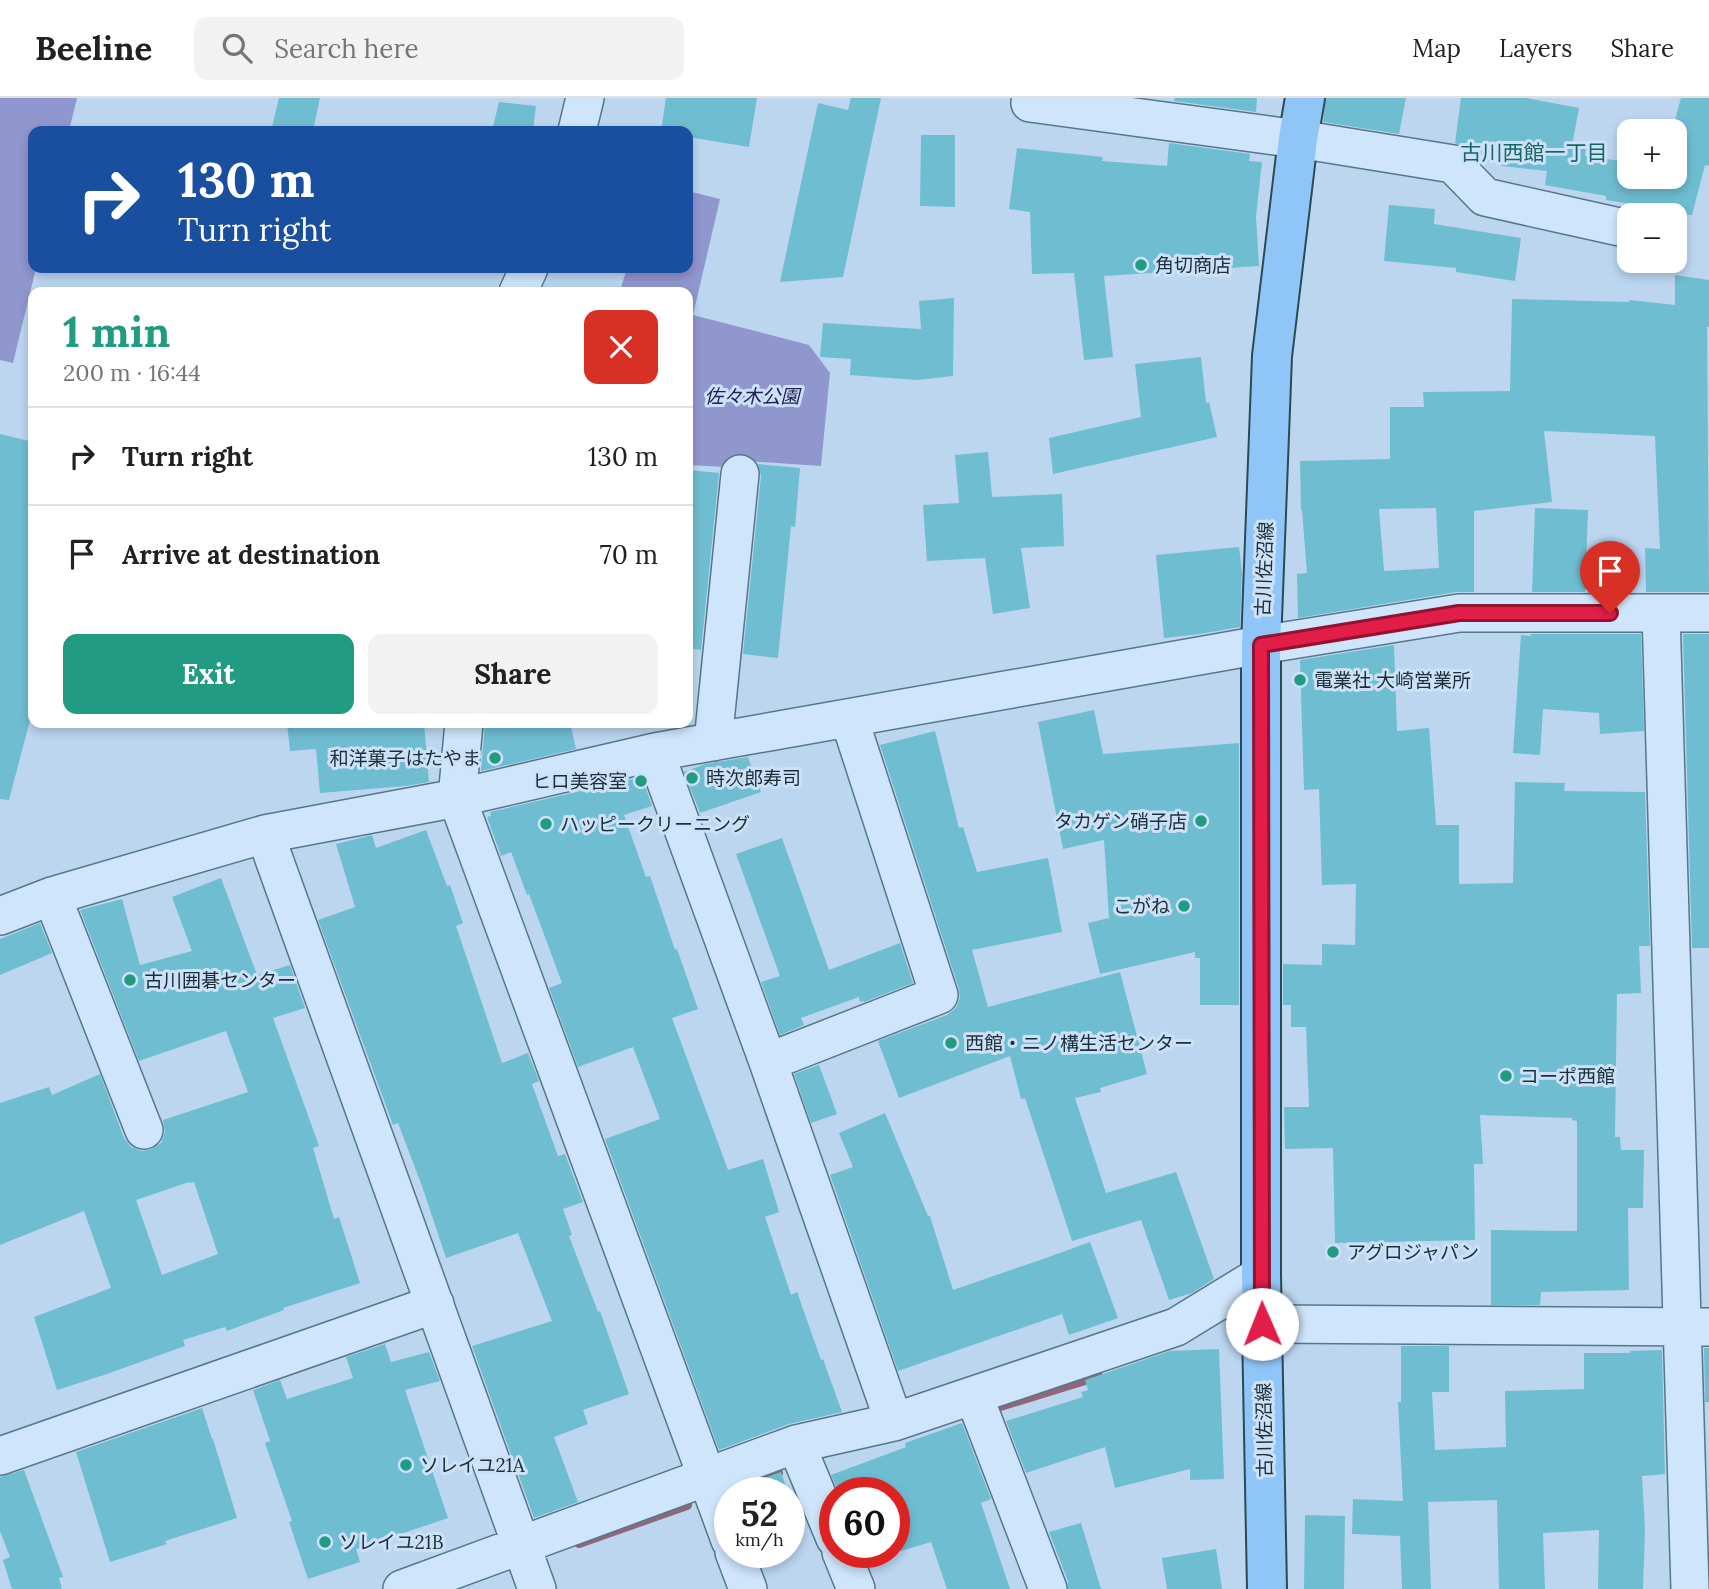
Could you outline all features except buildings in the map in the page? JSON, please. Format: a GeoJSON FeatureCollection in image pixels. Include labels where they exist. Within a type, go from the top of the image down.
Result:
{"type":"FeatureCollection","features":[{"type":"Feature","properties":{"kind":"main road","name":"古川佐沼線"},"geometry":{"type":"LineString","coordinates":[[1267,1589],[1261,1275],[1261,645],[1272,356],[1305,98]]}},
{"type":"Feature","properties":{"kind":"street"},"geometry":{"type":"LineString","coordinates":[[578,126],[585,98]]}},
{"type":"Feature","properties":{"kind":"street"},"geometry":{"type":"LineString","coordinates":[[1030,103],[1298,139],[1453,164],[1485,197],[1617,226]]}},
{"type":"Feature","properties":{"kind":"street"},"geometry":{"type":"LineString","coordinates":[[713,742],[740,474]]}},
{"type":"Feature","properties":{"kind":"street"},"geometry":{"type":"LineString","coordinates":[[0,916],[52,896],[265,834],[457,798],[655,752],[1261,645],[1459,613],[1709,613]]}},
{"type":"Feature","properties":{"kind":"street"},"geometry":{"type":"LineString","coordinates":[[1661,613],[1696,1327],[1690,1589]]}},
{"type":"Feature","properties":{"kind":"street"},"geometry":{"type":"LineString","coordinates":[[768,1062],[939,995],[849,718]]}},
{"type":"Feature","properties":{"kind":"street"},"geometry":{"type":"LineString","coordinates":[[464,728],[457,798],[714,1498]]}},
{"type":"Feature","properties":{"kind":"street"},"geometry":{"type":"LineString","coordinates":[[655,752],[768,1062],[894,1422]]}},
{"type":"Feature","properties":{"kind":"street"},"geometry":{"type":"LineString","coordinates":[[265,834],[537,1589]]}},
{"type":"Feature","properties":{"kind":"street"},"geometry":{"type":"LineString","coordinates":[[52,896],[144,1130]]}},
{"type":"Feature","properties":{"kind":"street"},"geometry":{"type":"LineString","coordinates":[[402,1589],[796,1444],[894,1422],[1176,1327],[1261,1275]]}},
{"type":"Feature","properties":{"kind":"street"},"geometry":{"type":"LineString","coordinates":[[0,1456],[435,1304]]}},
{"type":"Feature","properties":{"kind":"street"},"geometry":{"type":"LineString","coordinates":[[1262,1324],[1696,1327]]}},
{"type":"Feature","properties":{"kind":"street"},"geometry":{"type":"LineString","coordinates":[[974,1396],[1048,1589]]}},
{"type":"Feature","properties":{"kind":"street"},"geometry":{"type":"LineString","coordinates":[[796,1444],[819,1499]]}},
{"type":"Feature","properties":{"kind":"street"},"geometry":{"type":"LineString","coordinates":[[740,1568],[748,1589]]}},
{"type":"Feature","properties":{"kind":"street"},"geometry":{"type":"LineString","coordinates":[[847,1568],[856,1589]]}},
{"type":"Feature","properties":{"kind":"green space"},"geometry":{"type":"Polygon","coordinates":[[[0,98],[77,98],[70,126],[28,126],[28,273],[35,273],[31,287],[28,287],[28,301],[13,363],[0,360],[0,98]]]}},
{"type":"Feature","properties":{"kind":"green space","name":"佐々木公園"},"geometry":{"type":"Polygon","coordinates":[[[693,192],[720,199],[693,315],[693,287],[621,287],[625,273],[693,273],[693,192]]]}},
{"type":"Feature","properties":{"kind":"green space","name":"佐々木公園"},"geometry":{"type":"Polygon","coordinates":[[[693,315],[809,345],[830,373],[821,466],[746,461],[746,468],[693,465],[693,315]]]}},
{"type":"Feature","properties":{"kind":"waterway"},"geometry":{"type":"LineString","coordinates":[[994,1408],[1098,1376]]}},
{"type":"Feature","properties":{"kind":"waterway"},"geometry":{"type":"LineString","coordinates":[[767,1477],[778,1473]]}},
{"type":"Feature","properties":{"kind":"waterway"},"geometry":{"type":"LineString","coordinates":[[579,1543],[687,1505]]}},
{"type":"Feature","properties":{"kind":"place","name":"角切商店"},"geometry":{"type":"Point","coordinates":[1141,265]}},
{"type":"Feature","properties":{"kind":"place","name":"電業社 大崎営業所"},"geometry":{"type":"Point","coordinates":[1300,680]}},
{"type":"Feature","properties":{"kind":"place","name":"和洋菓子はたやま"},"geometry":{"type":"Point","coordinates":[495,758]}},
{"type":"Feature","properties":{"kind":"place","name":"時次郎寿司"},"geometry":{"type":"Point","coordinates":[692,778]}},
{"type":"Feature","properties":{"kind":"place","name":"ヒロ美容室"},"geometry":{"type":"Point","coordinates":[641,781]}},
{"type":"Feature","properties":{"kind":"place","name":"タカゲン硝子店"},"geometry":{"type":"Point","coordinates":[1201,821]}},
{"type":"Feature","properties":{"kind":"place","name":"ハッピークリーニング"},"geometry":{"type":"Point","coordinates":[546,824]}},
{"type":"Feature","properties":{"kind":"place","name":"こがね"},"geometry":{"type":"Point","coordinates":[1184,906]}},
{"type":"Feature","properties":{"kind":"place","name":"古川囲碁センター"},"geometry":{"type":"Point","coordinates":[130,980]}},
{"type":"Feature","properties":{"kind":"place","name":"西館・ニノ構生活センター"},"geometry":{"type":"Point","coordinates":[951,1043]}},
{"type":"Feature","properties":{"kind":"place","name":"コーポ西館"},"geometry":{"type":"Point","coordinates":[1506,1076]}},
{"type":"Feature","properties":{"kind":"place","name":"アグロジャパン"},"geometry":{"type":"Point","coordinates":[1333,1252]}},
{"type":"Feature","properties":{"kind":"place","name":"ソレイユ21A"},"geometry":{"type":"Point","coordinates":[406,1465]}},
{"type":"Feature","properties":{"kind":"place","name":"ソレイユ21B"},"geometry":{"type":"Point","coordinates":[325,1542]}},
{"type":"Feature","properties":{"kind":"district","name":"古川西館一丁目"},"geometry":{"type":"Point","coordinates":[1534,153]}},
{"type":"Feature","properties":{"kind":"route"},"geometry":{"type":"LineString","coordinates":[[1262,1324],[1261,645],[1459,613],[1610,613]]}}]}
